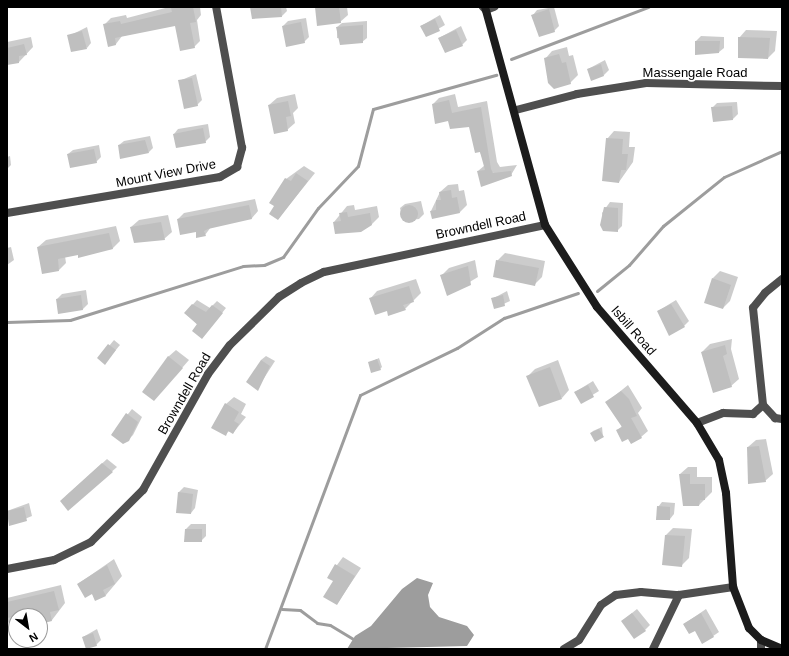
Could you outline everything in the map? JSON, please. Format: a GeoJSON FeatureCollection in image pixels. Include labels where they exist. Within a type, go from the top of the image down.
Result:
{"type":"FeatureCollection","features":[{"type":"Feature","properties":{"kind":"street","name":"Mount View Drive"},"geometry":{"type":"LineString","coordinates":[[7,213],[220,177],[237,167],[242,148],[216,7]]}},
{"type":"Feature","properties":{"kind":"street","name":"Isbill Road"},"geometry":{"type":"LineString","coordinates":[[487,8],[516,110],[544,225],[597,307],[697,423],[719,460],[726,492],[733,587],[749,628],[761,640],[782,649]]}},
{"type":"Feature","properties":{"kind":"street","name":"Massengale Road"},"geometry":{"type":"LineString","coordinates":[[516,110],[577,94],[646,83],[782,86]]}},
{"type":"Feature","properties":{"kind":"street","name":"Browndell Road"},"geometry":{"type":"LineString","coordinates":[[7,569],[54,560],[91,542],[113,521],[143,490],[208,374],[230,344],[279,298],[295,287],[324,272],[544,225]]}},
{"type":"Feature","properties":{"kind":"street"},"geometry":{"type":"LineString","coordinates":[[782,279],[765,293],[753,308],[763,404],[775,418],[782,419]]}},
{"type":"Feature","properties":{"kind":"street"},"geometry":{"type":"LineString","coordinates":[[697,423],[723,413],[753,414],[763,404]]}},
{"type":"Feature","properties":{"kind":"street"},"geometry":{"type":"LineString","coordinates":[[564,649],[579,640],[601,605],[616,595],[641,592],[679,595],[733,587]]}},
{"type":"Feature","properties":{"kind":"street"},"geometry":{"type":"LineString","coordinates":[[653,649],[679,595]]}},
{"type":"Feature","properties":{"kind":"street"},"geometry":{"type":"LineString","coordinates":[[761,640],[761,649]]}},
{"type":"Feature","properties":{"kind":"shaded area"},"geometry":{"type":"Polygon","coordinates":[[[417,578],[433,583],[428,595],[430,607],[439,617],[467,626],[474,635],[467,646],[347,649],[355,636],[371,626],[402,589],[417,578]]]}},
{"type":"Feature","properties":{"kind":"building"},"geometry":{"type":"Polygon","coordinates":[[[193,7],[196,22],[190,23],[195,48],[180,51],[175,26],[115,38],[116,45],[108,47],[103,24],[120,21],[121,24],[172,12],[171,8],[193,7]]]}},
{"type":"Feature","properties":{"kind":"building"},"geometry":{"type":"Polygon","coordinates":[[[250,7],[281,7],[282,17],[252,19],[250,7]]]}},
{"type":"Feature","properties":{"kind":"building"},"geometry":{"type":"Polygon","coordinates":[[[315,7],[339,7],[341,23],[317,26],[315,7]]]}},
{"type":"Feature","properties":{"kind":"building"},"geometry":{"type":"Polygon","coordinates":[[[549,9],[555,32],[539,37],[531,15],[549,9]]]}},
{"type":"Feature","properties":{"kind":"building"},"geometry":{"type":"Polygon","coordinates":[[[435,19],[440,31],[426,37],[420,26],[435,19]]]}},
{"type":"Feature","properties":{"kind":"building"},"geometry":{"type":"Polygon","coordinates":[[[301,22],[305,43],[286,47],[282,26],[301,22]]]}},
{"type":"Feature","properties":{"kind":"building"},"geometry":{"type":"Polygon","coordinates":[[[363,25],[363,43],[340,45],[336,27],[363,25]]]}},
{"type":"Feature","properties":{"kind":"building"},"geometry":{"type":"Polygon","coordinates":[[[456,30],[463,46],[445,53],[438,38],[456,30]]]}},
{"type":"Feature","properties":{"kind":"building"},"geometry":{"type":"Polygon","coordinates":[[[82,31],[87,49],[71,52],[67,35],[82,31]]]}},
{"type":"Feature","properties":{"kind":"building"},"geometry":{"type":"Polygon","coordinates":[[[738,37],[770,38],[768,59],[738,58],[738,37]]]}},
{"type":"Feature","properties":{"kind":"building"},"geometry":{"type":"Polygon","coordinates":[[[695,41],[720,41],[719,53],[695,55],[695,41]]]}},
{"type":"Feature","properties":{"kind":"building"},"geometry":{"type":"Polygon","coordinates":[[[24,44],[27,55],[19,56],[19,63],[7,65],[7,48],[24,44]]]}},
{"type":"Feature","properties":{"kind":"building"},"geometry":{"type":"Polygon","coordinates":[[[559,54],[562,63],[566,62],[571,84],[554,89],[548,83],[544,58],[559,54]]]}},
{"type":"Feature","properties":{"kind":"building"},"geometry":{"type":"Polygon","coordinates":[[[601,64],[604,76],[591,81],[587,69],[601,64]]]}},
{"type":"Feature","properties":{"kind":"building"},"geometry":{"type":"Polygon","coordinates":[[[192,78],[198,106],[184,109],[178,80],[192,78]]]}},
{"type":"Feature","properties":{"kind":"building"},"geometry":{"type":"Polygon","coordinates":[[[449,100],[452,113],[481,107],[491,169],[493,173],[511,171],[512,176],[481,187],[477,171],[485,170],[480,152],[475,153],[469,127],[450,129],[448,121],[435,124],[432,104],[449,100]]]}},
{"type":"Feature","properties":{"kind":"building"},"geometry":{"type":"Polygon","coordinates":[[[288,101],[291,116],[286,117],[288,131],[274,134],[268,105],[288,101]]]}},
{"type":"Feature","properties":{"kind":"building"},"geometry":{"type":"Polygon","coordinates":[[[732,106],[733,120],[713,122],[711,107],[732,106]]]}},
{"type":"Feature","properties":{"kind":"building"},"geometry":{"type":"Polygon","coordinates":[[[203,128],[206,143],[176,148],[173,134],[203,128]]]}},
{"type":"Feature","properties":{"kind":"building"},"geometry":{"type":"Polygon","coordinates":[[[606,138],[623,139],[622,154],[628,154],[626,170],[621,170],[619,183],[602,181],[606,138]]]}},
{"type":"Feature","properties":{"kind":"building"},"geometry":{"type":"Polygon","coordinates":[[[145,140],[149,153],[120,159],[118,145],[145,140]]]}},
{"type":"Feature","properties":{"kind":"building"},"geometry":{"type":"Polygon","coordinates":[[[94,149],[97,163],[70,168],[67,154],[94,149]]]}},
{"type":"Feature","properties":{"kind":"building"},"geometry":{"type":"Polygon","coordinates":[[[296,173],[308,181],[278,220],[269,214],[274,206],[269,203],[285,178],[291,181],[296,173]]]}},
{"type":"Feature","properties":{"kind":"building"},"geometry":{"type":"Polygon","coordinates":[[[451,190],[452,198],[457,197],[460,213],[432,219],[430,211],[436,210],[436,200],[441,200],[439,192],[451,190]]]}},
{"type":"Feature","properties":{"kind":"building"},"geometry":{"type":"Polygon","coordinates":[[[249,205],[252,219],[208,229],[204,231],[206,236],[196,238],[196,232],[180,235],[177,219],[249,205]]]}},
{"type":"Feature","properties":{"kind":"building"},"geometry":{"type":"Polygon","coordinates":[[[405,205],[413,205],[418,210],[416,221],[413,223],[405,223],[400,218],[400,210],[405,205]]]}},
{"type":"Feature","properties":{"kind":"building"},"geometry":{"type":"Polygon","coordinates":[[[604,207],[618,208],[618,232],[603,231],[600,225],[604,207]]]}},
{"type":"Feature","properties":{"kind":"building"},"geometry":{"type":"Polygon","coordinates":[[[347,212],[348,217],[370,213],[372,225],[361,232],[335,234],[333,222],[341,221],[339,213],[347,212]]]}},
{"type":"Feature","properties":{"kind":"building"},"geometry":{"type":"Polygon","coordinates":[[[161,222],[165,240],[134,243],[130,227],[161,222]]]}},
{"type":"Feature","properties":{"kind":"building"},"geometry":{"type":"Polygon","coordinates":[[[109,233],[113,249],[78,258],[78,255],[58,259],[59,271],[42,274],[37,247],[109,233]]]}},
{"type":"Feature","properties":{"kind":"building"},"geometry":{"type":"Polygon","coordinates":[[[496,260],[539,268],[535,286],[493,277],[496,260]]]}},
{"type":"Feature","properties":{"kind":"building"},"geometry":{"type":"Polygon","coordinates":[[[468,266],[471,285],[447,296],[440,275],[468,266]]]}},
{"type":"Feature","properties":{"kind":"building"},"geometry":{"type":"Polygon","coordinates":[[[712,278],[731,285],[723,309],[704,303],[712,278]]]}},
{"type":"Feature","properties":{"kind":"building"},"geometry":{"type":"Polygon","coordinates":[[[409,286],[414,302],[403,305],[406,310],[388,316],[387,311],[375,315],[369,298],[409,286]]]}},
{"type":"Feature","properties":{"kind":"building"},"geometry":{"type":"Polygon","coordinates":[[[81,295],[83,310],[58,314],[56,299],[81,295]]]}},
{"type":"Feature","properties":{"kind":"building"},"geometry":{"type":"Polygon","coordinates":[[[503,295],[505,306],[494,309],[491,298],[503,295]]]}},
{"type":"Feature","properties":{"kind":"building"},"geometry":{"type":"Polygon","coordinates":[[[192,304],[206,312],[212,305],[223,313],[202,339],[192,331],[197,324],[184,313],[192,304]]]}},
{"type":"Feature","properties":{"kind":"building"},"geometry":{"type":"Polygon","coordinates":[[[671,304],[685,327],[669,336],[657,311],[671,304]]]}},
{"type":"Feature","properties":{"kind":"building"},"geometry":{"type":"Polygon","coordinates":[[[108,344],[116,350],[105,365],[97,358],[108,344]]]}},
{"type":"Feature","properties":{"kind":"building"},"geometry":{"type":"Polygon","coordinates":[[[725,345],[727,354],[723,356],[732,387],[713,393],[701,352],[725,345]]]}},
{"type":"Feature","properties":{"kind":"building"},"geometry":{"type":"Polygon","coordinates":[[[168,356],[183,368],[154,401],[142,392],[168,356]]]}},
{"type":"Feature","properties":{"kind":"building"},"geometry":{"type":"Polygon","coordinates":[[[377,359],[381,370],[371,373],[368,362],[377,359]]]}},
{"type":"Feature","properties":{"kind":"building"},"geometry":{"type":"Polygon","coordinates":[[[261,360],[270,366],[258,391],[246,382],[261,360]]]}},
{"type":"Feature","properties":{"kind":"building"},"geometry":{"type":"Polygon","coordinates":[[[550,367],[562,399],[539,407],[526,376],[550,367]]]}},
{"type":"Feature","properties":{"kind":"building"},"geometry":{"type":"Polygon","coordinates":[[[588,385],[594,397],[581,404],[574,392],[588,385]]]}},
{"type":"Feature","properties":{"kind":"building"},"geometry":{"type":"Polygon","coordinates":[[[621,391],[629,399],[637,416],[631,418],[642,438],[631,444],[628,439],[622,442],[616,430],[622,427],[605,402],[621,391]]]}},
{"type":"Feature","properties":{"kind":"building"},"geometry":{"type":"Polygon","coordinates":[[[225,403],[239,412],[234,421],[239,424],[233,434],[228,431],[226,436],[211,428],[225,403]]]}},
{"type":"Feature","properties":{"kind":"building"},"geometry":{"type":"Polygon","coordinates":[[[126,413],[138,422],[129,441],[123,444],[111,435],[126,413]]]}},
{"type":"Feature","properties":{"kind":"building"},"geometry":{"type":"Polygon","coordinates":[[[599,429],[604,437],[595,442],[590,433],[599,429]]]}},
{"type":"Feature","properties":{"kind":"building"},"geometry":{"type":"Polygon","coordinates":[[[759,446],[766,482],[748,484],[747,447],[759,446]]]}},
{"type":"Feature","properties":{"kind":"building"},"geometry":{"type":"Polygon","coordinates":[[[102,463],[113,472],[68,511],[60,501],[102,463]]]}},
{"type":"Feature","properties":{"kind":"building"},"geometry":{"type":"Polygon","coordinates":[[[679,474],[690,474],[690,484],[705,484],[705,500],[700,500],[699,506],[683,506],[679,474]]]}},
{"type":"Feature","properties":{"kind":"building"},"geometry":{"type":"Polygon","coordinates":[[[178,492],[193,494],[191,514],[176,513],[178,492]]]}},
{"type":"Feature","properties":{"kind":"building"},"geometry":{"type":"Polygon","coordinates":[[[657,506],[670,507],[670,520],[656,520],[657,506]]]}},
{"type":"Feature","properties":{"kind":"building"},"geometry":{"type":"Polygon","coordinates":[[[24,507],[27,521],[9,526],[7,511],[24,507]]]}},
{"type":"Feature","properties":{"kind":"building"},"geometry":{"type":"Polygon","coordinates":[[[185,529],[202,529],[202,542],[184,542],[185,529]]]}},
{"type":"Feature","properties":{"kind":"building"},"geometry":{"type":"Polygon","coordinates":[[[665,535],[685,536],[682,567],[662,565],[665,535]]]}},
{"type":"Feature","properties":{"kind":"building"},"geometry":{"type":"Polygon","coordinates":[[[335,564],[355,576],[337,605],[323,597],[333,581],[327,578],[335,564]]]}},
{"type":"Feature","properties":{"kind":"building"},"geometry":{"type":"Polygon","coordinates":[[[107,565],[115,584],[103,590],[106,596],[95,601],[92,594],[85,598],[77,584],[107,565]]]}},
{"type":"Feature","properties":{"kind":"building"},"geometry":{"type":"Polygon","coordinates":[[[54,591],[59,610],[50,612],[52,621],[48,622],[48,608],[8,608],[7,618],[7,602],[54,591]]]}},
{"type":"Feature","properties":{"kind":"building"},"geometry":{"type":"Polygon","coordinates":[[[632,613],[646,631],[634,639],[621,621],[632,613]]]}},
{"type":"Feature","properties":{"kind":"building"},"geometry":{"type":"Polygon","coordinates":[[[701,613],[714,637],[702,644],[695,631],[689,634],[683,624],[701,613]]]}},
{"type":"Feature","properties":{"kind":"building"},"geometry":{"type":"Polygon","coordinates":[[[93,633],[97,646],[86,649],[82,637],[93,633]]]}},
{"type":"Feature","properties":{"kind":"waterway"},"geometry":{"type":"LineString","coordinates":[[511,59],[648,7]]}},
{"type":"Feature","properties":{"kind":"waterway"},"geometry":{"type":"LineString","coordinates":[[7,322],[70,320],[243,266],[264,265],[283,257],[318,208],[358,166],[373,109],[496,75]]}},
{"type":"Feature","properties":{"kind":"waterway"},"geometry":{"type":"LineString","coordinates":[[597,291],[629,265],[663,226],[724,177],[782,151]]}},
{"type":"Feature","properties":{"kind":"waterway"},"geometry":{"type":"LineString","coordinates":[[265,649],[360,395],[457,348],[504,318],[578,293]]}},
{"type":"Feature","properties":{"kind":"waterway"},"geometry":{"type":"LineString","coordinates":[[282,609],[300,610],[317,623],[330,625],[355,640]]}}]}
